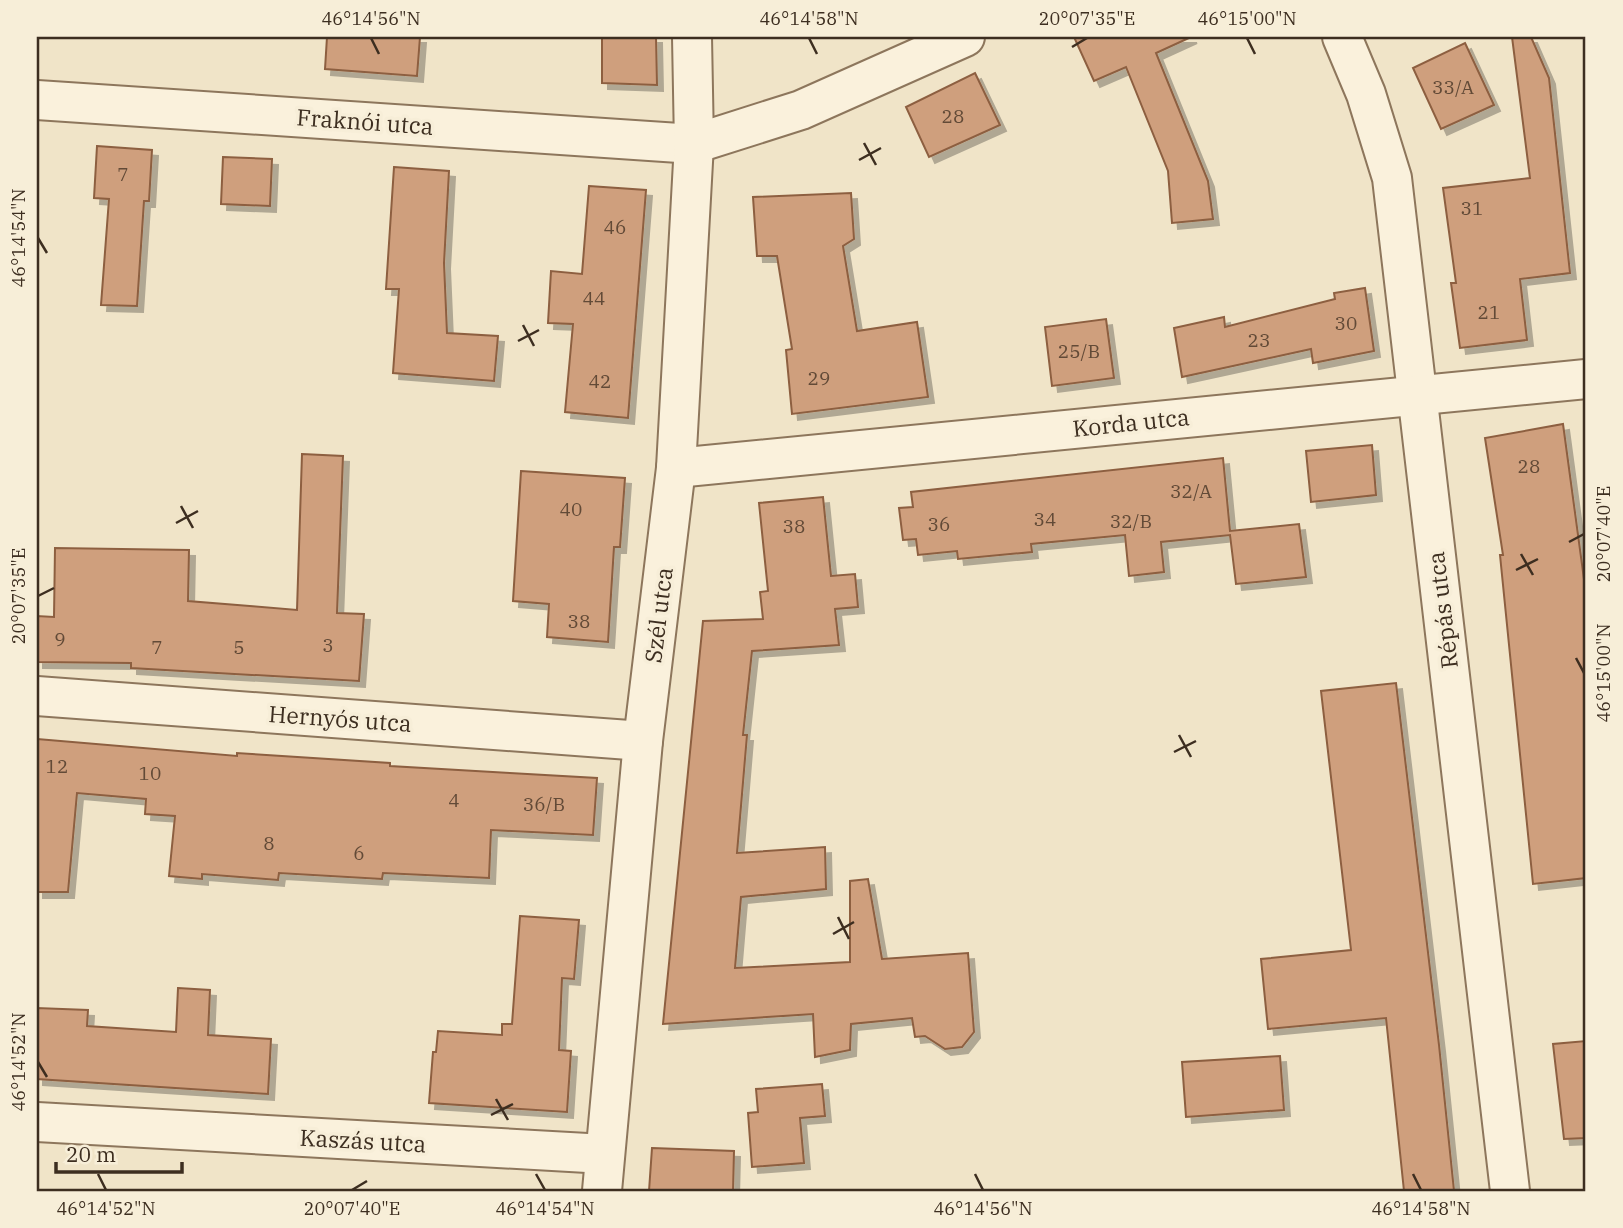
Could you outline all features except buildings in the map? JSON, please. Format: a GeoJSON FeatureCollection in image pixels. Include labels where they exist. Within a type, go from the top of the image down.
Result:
{"type":"FeatureCollection","features":[{"type":"Feature","properties":{"kind":"street","name":"Szél utca"},"geometry":{"type":"LineString","coordinates":[[604,1173],[643,741],[676,468],[694,144],[692,37]]}},
{"type":"Feature","properties":{"kind":"street"},"geometry":{"type":"LineString","coordinates":[[694,144],[801,110],[965,37]]}},
{"type":"Feature","properties":{"kind":"street","name":"Répás utca"},"geometry":{"type":"LineString","coordinates":[[1342,37],[1366,94],[1392,178],[1510,1191]]}},
{"type":"Feature","properties":{"kind":"street","name":"Fraknói utca"},"geometry":{"type":"LineString","coordinates":[[37,100],[694,144]]}},
{"type":"Feature","properties":{"kind":"street","name":"Korda utca"},"geometry":{"type":"LineString","coordinates":[[676,468],[1586,379]]}},
{"type":"Feature","properties":{"kind":"street","name":"Hernyós utca"},"geometry":{"type":"LineString","coordinates":[[37,696],[643,741]]}},
{"type":"Feature","properties":{"kind":"street","name":"Kaszás utca"},"geometry":{"type":"LineString","coordinates":[[37,1122],[604,1173]]}}]}
